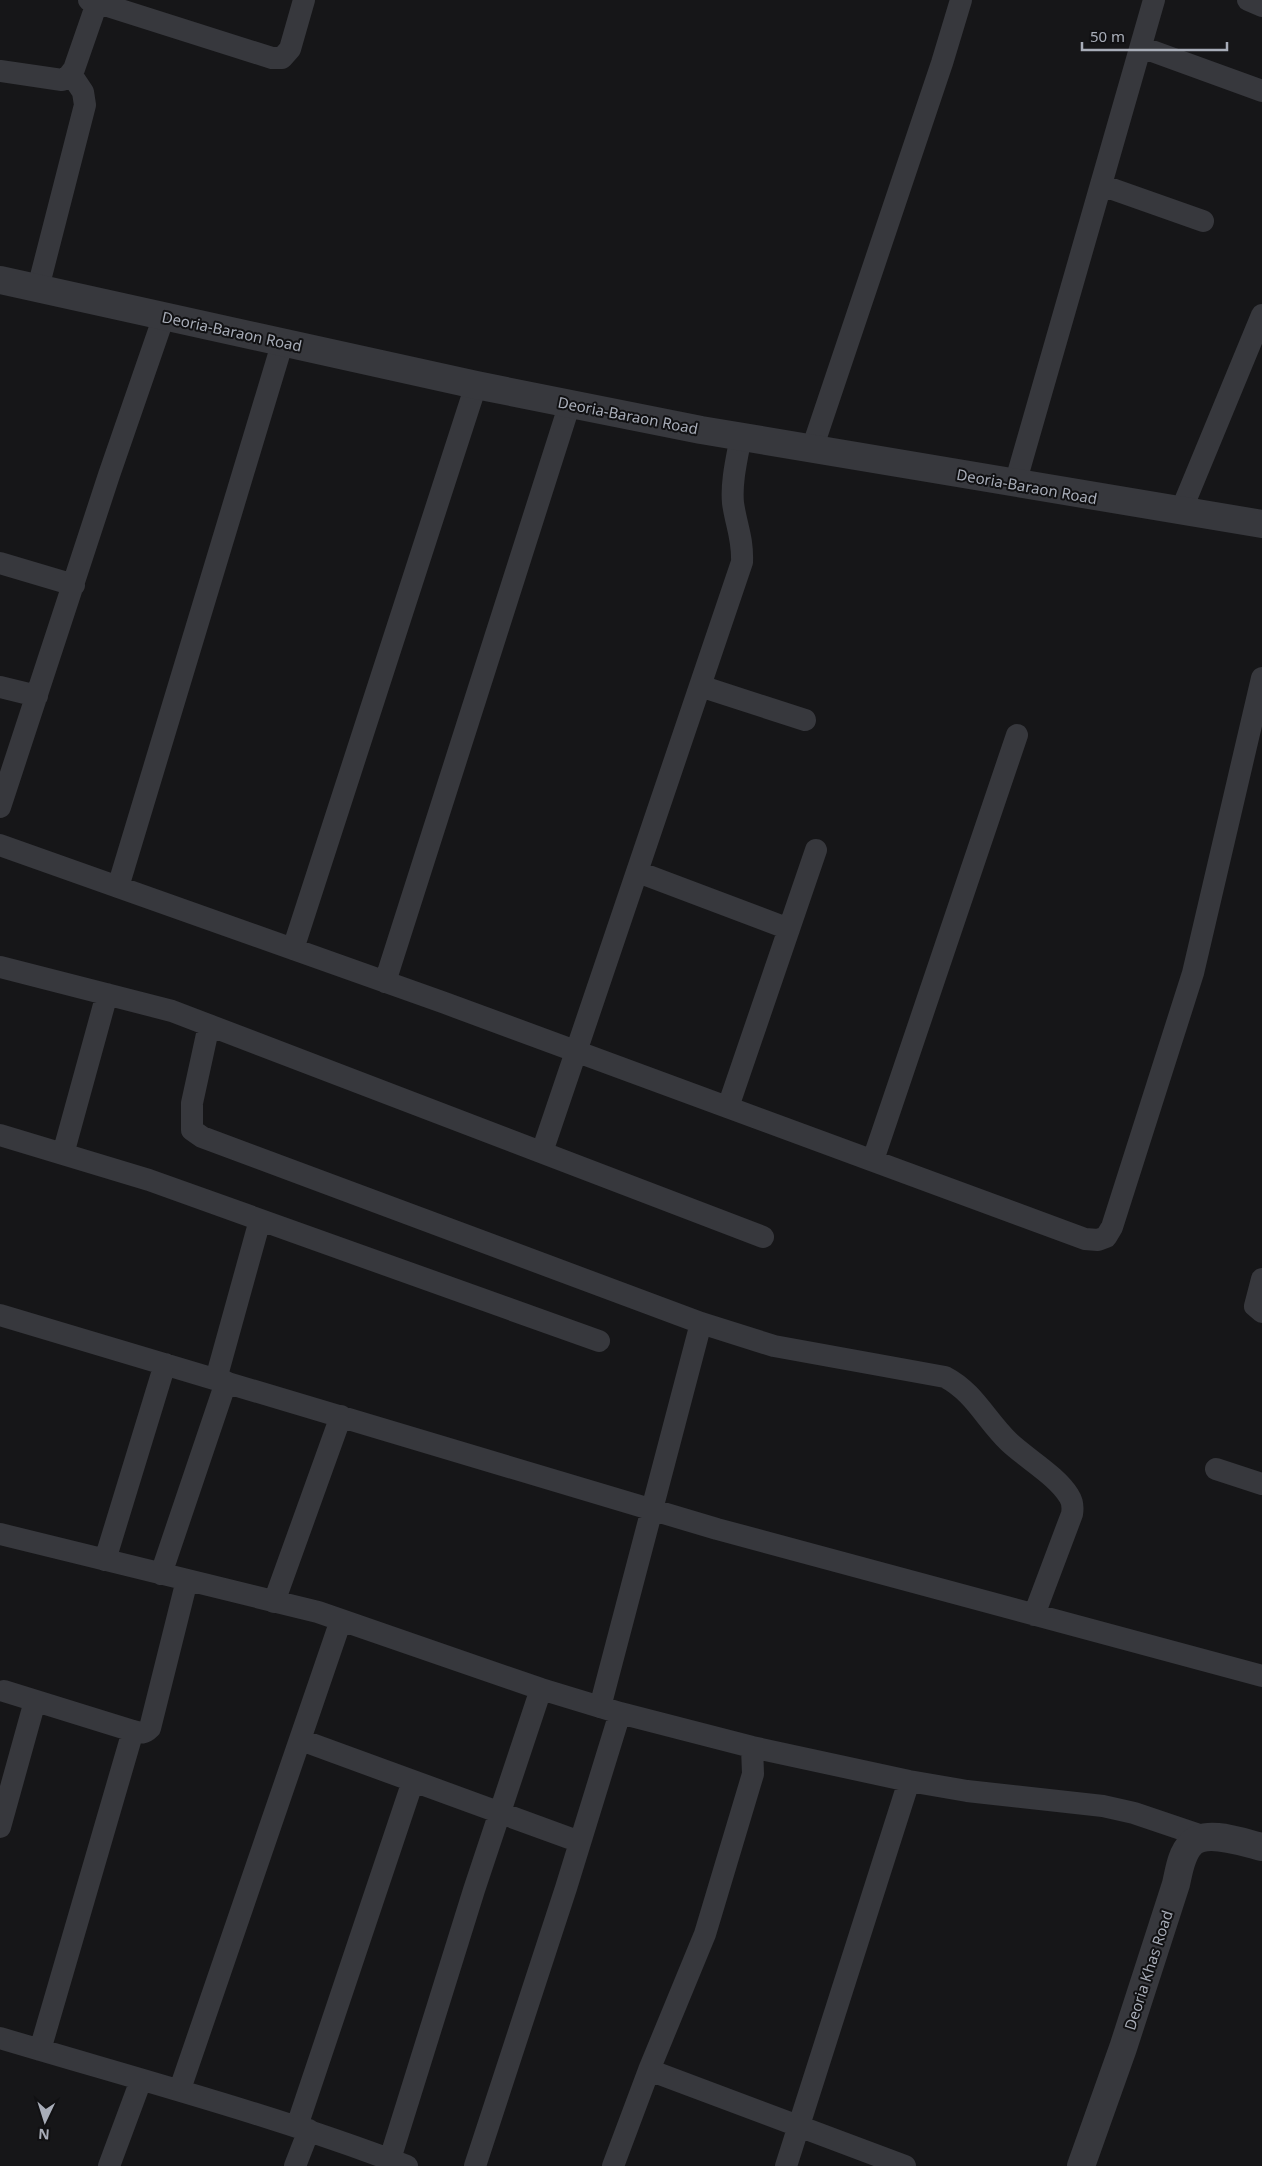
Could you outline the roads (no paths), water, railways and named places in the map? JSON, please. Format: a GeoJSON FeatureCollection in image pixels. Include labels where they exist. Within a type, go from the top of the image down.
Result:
{"type":"FeatureCollection","features":[{"type":"Feature","properties":{"kind":"street"},"geometry":{"type":"LineString","coordinates":[[0,71],[62,80],[71,74],[95,1],[272,58],[282,58],[290,49],[304,0]]}},
{"type":"Feature","properties":{"kind":"street"},"geometry":{"type":"LineString","coordinates":[[812,449],[942,64],[961,0]]}},
{"type":"Feature","properties":{"kind":"street"},"geometry":{"type":"LineString","coordinates":[[1015,484],[1154,0]]}},
{"type":"Feature","properties":{"kind":"street"},"geometry":{"type":"LineString","coordinates":[[1248,0],[1262,6]]}},
{"type":"Feature","properties":{"kind":"street"},"geometry":{"type":"LineString","coordinates":[[1141,47],[1262,91]]}},
{"type":"Feature","properties":{"kind":"street"},"geometry":{"type":"LineString","coordinates":[[38,288],[85,105],[83,92],[71,74]]}},
{"type":"Feature","properties":{"kind":"street"},"geometry":{"type":"LineString","coordinates":[[1101,185],[1203,221]]}},
{"type":"Feature","properties":{"kind":"street","name":"Deoria-Baraon Road"},"geometry":{"type":"LineString","coordinates":[[0,280],[476,384],[740,436],[1015,484],[1262,524]]}},
{"type":"Feature","properties":{"kind":"street"},"geometry":{"type":"LineString","coordinates":[[1181,511],[1262,315]]}},
{"type":"Feature","properties":{"kind":"street"},"geometry":{"type":"LineString","coordinates":[[0,807],[109,475],[164,316]]}},
{"type":"Feature","properties":{"kind":"street"},"geometry":{"type":"LineString","coordinates":[[118,887],[283,341]]}},
{"type":"Feature","properties":{"kind":"street"},"geometry":{"type":"LineString","coordinates":[[293,949],[476,384]]}},
{"type":"Feature","properties":{"kind":"street"},"geometry":{"type":"LineString","coordinates":[[385,982],[570,403]]}},
{"type":"Feature","properties":{"kind":"street"},"geometry":{"type":"LineString","coordinates":[[542,1152],[742,562],[742,543],[734,504],[733,488],[740,436]]}},
{"type":"Feature","properties":{"kind":"street"},"geometry":{"type":"LineString","coordinates":[[0,563],[74,585]]}},
{"type":"Feature","properties":{"kind":"street"},"geometry":{"type":"LineString","coordinates":[[0,845],[385,982],[1085,1239],[1098,1240],[1106,1237],[1112,1227],[1194,973],[1255,742],[1262,678]]}},
{"type":"Feature","properties":{"kind":"street"},"geometry":{"type":"LineString","coordinates":[[700,686],[805,720]]}},
{"type":"Feature","properties":{"kind":"street"},"geometry":{"type":"LineString","coordinates":[[0,687],[37,696]]}},
{"type":"Feature","properties":{"kind":"street"},"geometry":{"type":"LineString","coordinates":[[873,1160],[1017,735]]}},
{"type":"Feature","properties":{"kind":"street"},"geometry":{"type":"LineString","coordinates":[[728,1107],[816,850]]}},
{"type":"Feature","properties":{"kind":"street"},"geometry":{"type":"LineString","coordinates":[[638,872],[789,929]]}},
{"type":"Feature","properties":{"kind":"street"},"geometry":{"type":"LineString","coordinates":[[0,967],[172,1010],[762,1237]]}},
{"type":"Feature","properties":{"kind":"street"},"geometry":{"type":"LineString","coordinates":[[63,1154],[107,994]]}},
{"type":"Feature","properties":{"kind":"street"},"geometry":{"type":"LineString","coordinates":[[210,1025],[192,1103],[192,1130],[202,1137],[702,1323],[774,1346],[945,1377],[968,1392],[993,1426],[1010,1443],[1059,1484],[1073,1504],[1072,1514],[1034,1615]]}},
{"type":"Feature","properties":{"kind":"street"},"geometry":{"type":"LineString","coordinates":[[0,1135],[150,1180],[599,1341]]}},
{"type":"Feature","properties":{"kind":"street"},"geometry":{"type":"LineString","coordinates":[[162,1574],[221,1381],[260,1220]]}},
{"type":"Feature","properties":{"kind":"street"},"geometry":{"type":"LineString","coordinates":[[1262,1279],[1255,1306],[1262,1312]]}},
{"type":"Feature","properties":{"kind":"street"},"geometry":{"type":"LineString","coordinates":[[0,1315],[717,1529],[1262,1676]]}},
{"type":"Feature","properties":{"kind":"street"},"geometry":{"type":"LineString","coordinates":[[474,2166],[580,1842],[610,1710],[651,1509],[702,1323]]}},
{"type":"Feature","properties":{"kind":"street"},"geometry":{"type":"LineString","coordinates":[[105,1560],[165,1364]]}},
{"type":"Feature","properties":{"kind":"street"},"geometry":{"type":"LineString","coordinates":[[274,1602],[341,1416]]}},
{"type":"Feature","properties":{"kind":"street"},"geometry":{"type":"LineString","coordinates":[[1216,1469],[1262,1484]]}},
{"type":"Feature","properties":{"kind":"street"},"geometry":{"type":"LineString","coordinates":[[0,1534],[342,1620],[542,1689],[610,1710],[752,1746],[910,1781],[967,1791],[1103,1806],[1134,1813],[1205,1837],[1225,1838],[1262,1848]]}},
{"type":"Feature","properties":{"kind":"street"},"geometry":{"type":"LineString","coordinates":[[4,1691],[142,1734],[150,1728],[187,1580]]}},
{"type":"Feature","properties":{"kind":"street"},"geometry":{"type":"LineString","coordinates":[[180,2089],[342,1620]]}},
{"type":"Feature","properties":{"kind":"street"},"geometry":{"type":"LineString","coordinates":[[0,2038],[141,2080],[180,2089],[303,2128],[398,2163],[500,1813],[542,1689]]}},
{"type":"Feature","properties":{"kind":"street"},"geometry":{"type":"LineString","coordinates":[[0,1827],[35,1701]]}},
{"type":"Feature","properties":{"kind":"street"},"geometry":{"type":"LineString","coordinates":[[40,2050],[133,1731]]}},
{"type":"Feature","properties":{"kind":"street"},"geometry":{"type":"LineString","coordinates":[[301,1740],[580,1842]]}},
{"type":"Feature","properties":{"kind":"street"},"geometry":{"type":"LineString","coordinates":[[613,2166],[649,2070],[705,1934],[753,1774],[752,1746]]}},
{"type":"Feature","properties":{"kind":"street"},"geometry":{"type":"LineString","coordinates":[[295,2166],[303,2128],[413,1781]]}},
{"type":"Feature","properties":{"kind":"street"},"geometry":{"type":"LineString","coordinates":[[786,2166],[910,1781]]}},
{"type":"Feature","properties":{"kind":"street","name":"Deoria Khas Road"},"geometry":{"type":"LineString","coordinates":[[1081,2166],[1138,2002],[1182,1860],[1191,1843],[1205,1837]]}},
{"type":"Feature","properties":{"kind":"street"},"geometry":{"type":"LineString","coordinates":[[649,2070],[905,2166]]}},
{"type":"Feature","properties":{"kind":"street"},"geometry":{"type":"LineString","coordinates":[[109,2166],[141,2080]]}}]}
